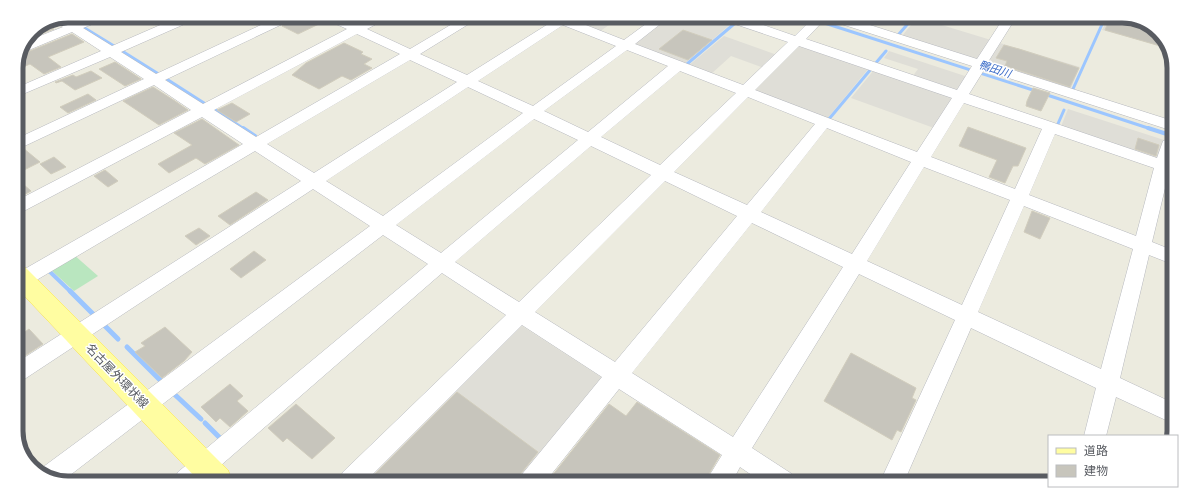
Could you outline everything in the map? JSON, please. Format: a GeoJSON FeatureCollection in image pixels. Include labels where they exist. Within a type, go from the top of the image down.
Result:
{"type":"FeatureCollection","features":[{"type":"Feature","properties":{"kind":"main road","name":"名古屋外環状線"},"geometry":{"type":"LineString","coordinates":[[23,283],[77,334],[145,404],[205,475]]}},
{"type":"Feature","properties":{"kind":"street"},"geometry":{"type":"LineString","coordinates":[[23,90],[176,23]]}},
{"type":"Feature","properties":{"kind":"street"},"geometry":{"type":"LineString","coordinates":[[23,142],[274,23]]}},
{"type":"Feature","properties":{"kind":"street"},"geometry":{"type":"LineString","coordinates":[[344,23],[1167,411]]}},
{"type":"Feature","properties":{"kind":"street"},"geometry":{"type":"LineString","coordinates":[[23,204],[368,23]]}},
{"type":"Feature","properties":{"kind":"street"},"geometry":{"type":"LineString","coordinates":[[23,275],[465,23]]}},
{"type":"Feature","properties":{"kind":"street"},"geometry":{"type":"LineString","coordinates":[[23,369],[467,81],[553,23]]}},
{"type":"Feature","properties":{"kind":"street"},"geometry":{"type":"LineString","coordinates":[[569,23],[1167,255]]}},
{"type":"Feature","properties":{"kind":"street"},"geometry":{"type":"LineString","coordinates":[[52,473],[534,112],[655,23]]}},
{"type":"Feature","properties":{"kind":"street"},"geometry":{"type":"LineString","coordinates":[[745,23],[1162,165]]}},
{"type":"Feature","properties":{"kind":"street"},"geometry":{"type":"LineString","coordinates":[[355,476],[815,23]]}},
{"type":"Feature","properties":{"kind":"street"},"geometry":{"type":"LineString","coordinates":[[850,23],[978,69],[1167,120]]}},
{"type":"Feature","properties":{"kind":"street"},"geometry":{"type":"LineString","coordinates":[[722,476],[1007,23]]}},
{"type":"Feature","properties":{"kind":"street"},"geometry":{"type":"LineString","coordinates":[[31,43],[66,24],[775,476]]}},
{"type":"Feature","properties":{"kind":"street"},"geometry":{"type":"LineString","coordinates":[[205,475],[441,262],[678,65]]}},
{"type":"Feature","properties":{"kind":"street"},"geometry":{"type":"LineString","coordinates":[[535,476],[824,122]]}},
{"type":"Feature","properties":{"kind":"street"},"geometry":{"type":"LineString","coordinates":[[895,476],[1051,127]]}},
{"type":"Feature","properties":{"kind":"street"},"geometry":{"type":"LineString","coordinates":[[1095,435],[1167,148]]}},
{"type":"Feature","properties":{"kind":"shaded area"},"geometry":{"type":"Polygon","coordinates":[[[576,23],[612,23],[599,32],[576,23]]]}},
{"type":"Feature","properties":{"kind":"shaded area"},"geometry":{"type":"Polygon","coordinates":[[[660,23],[732,23],[683,65],[634,46],[634,43],[660,23]]]}},
{"type":"Feature","properties":{"kind":"shaded area"},"geometry":{"type":"Polygon","coordinates":[[[913,23],[935,23],[991,40],[979,59],[974,59],[902,36],[913,23]]]}},
{"type":"Feature","properties":{"kind":"shaded area"},"geometry":{"type":"Polygon","coordinates":[[[1106,23],[1122,23],[1139,26],[1154,36],[1161,46],[1102,30],[1106,23]]]}},
{"type":"Feature","properties":{"kind":"shaded area"},"geometry":{"type":"Polygon","coordinates":[[[724,36],[777,55],[764,68],[731,56],[710,75],[688,66],[724,36]]]}},
{"type":"Feature","properties":{"kind":"shaded area"},"geometry":{"type":"Polygon","coordinates":[[[1000,43],[1080,67],[1070,90],[988,62],[1000,43]]]}},
{"type":"Feature","properties":{"kind":"shaded area"},"geometry":{"type":"Polygon","coordinates":[[[797,45],[869,68],[826,120],[752,89],[797,45]]]}},
{"type":"Feature","properties":{"kind":"shaded area"},"geometry":{"type":"Polygon","coordinates":[[[889,51],[968,77],[959,91],[912,77],[918,69],[884,58],[889,51]]]}},
{"type":"Feature","properties":{"kind":"shaded area"},"geometry":{"type":"Polygon","coordinates":[[[874,70],[950,96],[952,99],[934,128],[851,98],[874,70]]]}},
{"type":"Feature","properties":{"kind":"shaded area"},"geometry":{"type":"Polygon","coordinates":[[[1068,109],[1164,140],[1159,159],[1060,129],[1068,109]]]}},
{"type":"Feature","properties":{"kind":"shaded area"},"geometry":{"type":"Polygon","coordinates":[[[519,324],[604,379],[524,476],[368,476],[519,324]]]}},
{"type":"Feature","properties":{"kind":"green space"},"geometry":{"type":"Polygon","coordinates":[[[73,254],[98,276],[74,291],[49,268],[73,254]]]}},
{"type":"Feature","properties":{"kind":"building"},"geometry":{"type":"Polygon","coordinates":[[[288,23],[321,23],[298,34],[282,26],[288,23]]]}},
{"type":"Feature","properties":{"kind":"building"},"geometry":{"type":"Polygon","coordinates":[[[1108,23],[1121,23],[1143,29],[1154,36],[1161,46],[1105,30],[1108,23]]]}},
{"type":"Feature","properties":{"kind":"building"},"geometry":{"type":"Polygon","coordinates":[[[50,27],[54,29],[40,33],[50,27]]]}},
{"type":"Feature","properties":{"kind":"building"},"geometry":{"type":"Polygon","coordinates":[[[683,30],[712,40],[688,60],[659,49],[683,30]]]}},
{"type":"Feature","properties":{"kind":"building"},"geometry":{"type":"Polygon","coordinates":[[[72,34],[84,42],[48,57],[61,67],[44,74],[30,64],[23,67],[26,52],[72,34]]]}},
{"type":"Feature","properties":{"kind":"building"},"geometry":{"type":"Polygon","coordinates":[[[344,43],[363,52],[361,54],[372,59],[364,64],[372,68],[351,80],[342,76],[319,89],[292,75],[306,63],[344,43]]]}},
{"type":"Feature","properties":{"kind":"building"},"geometry":{"type":"Polygon","coordinates":[[[1004,45],[1079,68],[1070,87],[1005,66],[1007,61],[996,58],[1004,45]]]}},
{"type":"Feature","properties":{"kind":"building"},"geometry":{"type":"Polygon","coordinates":[[[115,62],[141,79],[125,86],[99,69],[115,62]]]}},
{"type":"Feature","properties":{"kind":"building"},"geometry":{"type":"Polygon","coordinates":[[[91,71],[102,78],[75,90],[62,81],[55,82],[73,75],[76,77],[91,71]]]}},
{"type":"Feature","properties":{"kind":"building"},"geometry":{"type":"Polygon","coordinates":[[[153,87],[188,110],[159,125],[123,101],[153,87]]]}},
{"type":"Feature","properties":{"kind":"building"},"geometry":{"type":"Polygon","coordinates":[[[1033,88],[1050,93],[1041,111],[1026,106],[1033,88]]]}},
{"type":"Feature","properties":{"kind":"building"},"geometry":{"type":"Polygon","coordinates":[[[88,94],[96,100],[68,113],[60,107],[88,94]]]}},
{"type":"Feature","properties":{"kind":"building"},"geometry":{"type":"Polygon","coordinates":[[[232,103],[250,114],[236,122],[217,110],[232,103]]]}},
{"type":"Feature","properties":{"kind":"building"},"geometry":{"type":"Polygon","coordinates":[[[202,119],[239,145],[205,164],[196,158],[169,173],[158,164],[192,145],[174,133],[202,119]]]}},
{"type":"Feature","properties":{"kind":"building"},"geometry":{"type":"Polygon","coordinates":[[[968,127],[1026,148],[1018,166],[1013,166],[1005,183],[989,177],[997,160],[959,146],[968,127]]]}},
{"type":"Feature","properties":{"kind":"building"},"geometry":{"type":"Polygon","coordinates":[[[1138,138],[1159,145],[1156,156],[1135,149],[1138,138]]]}},
{"type":"Feature","properties":{"kind":"building"},"geometry":{"type":"Polygon","coordinates":[[[23,148],[40,162],[23,170],[23,148]]]}},
{"type":"Feature","properties":{"kind":"building"},"geometry":{"type":"Polygon","coordinates":[[[54,157],[66,167],[51,174],[40,164],[54,157]]]}},
{"type":"Feature","properties":{"kind":"building"},"geometry":{"type":"Polygon","coordinates":[[[105,170],[118,181],[108,187],[94,176],[105,170]]]}},
{"type":"Feature","properties":{"kind":"building"},"geometry":{"type":"Polygon","coordinates":[[[23,184],[31,191],[23,195],[23,184]]]}},
{"type":"Feature","properties":{"kind":"building"},"geometry":{"type":"Polygon","coordinates":[[[256,192],[268,200],[230,225],[218,216],[256,192]]]}},
{"type":"Feature","properties":{"kind":"building"},"geometry":{"type":"Polygon","coordinates":[[[1032,211],[1050,218],[1040,239],[1024,232],[1032,211]]]}},
{"type":"Feature","properties":{"kind":"building"},"geometry":{"type":"Polygon","coordinates":[[[199,228],[210,236],[196,245],[185,236],[199,228]]]}},
{"type":"Feature","properties":{"kind":"building"},"geometry":{"type":"Polygon","coordinates":[[[254,251],[266,260],[241,278],[230,269],[254,251]]]}},
{"type":"Feature","properties":{"kind":"building"},"geometry":{"type":"Polygon","coordinates":[[[165,327],[192,352],[184,361],[162,378],[135,352],[145,346],[141,343],[165,327]]]}},
{"type":"Feature","properties":{"kind":"building"},"geometry":{"type":"Polygon","coordinates":[[[29,329],[43,344],[23,357],[23,333],[29,329]]]}},
{"type":"Feature","properties":{"kind":"building"},"geometry":{"type":"Polygon","coordinates":[[[851,353],[916,388],[912,398],[916,400],[901,432],[897,430],[892,440],[824,401],[851,353]]]}},
{"type":"Feature","properties":{"kind":"building"},"geometry":{"type":"Polygon","coordinates":[[[230,384],[243,396],[237,401],[248,411],[230,427],[220,418],[216,422],[201,407],[230,384]]]}},
{"type":"Feature","properties":{"kind":"building"},"geometry":{"type":"Polygon","coordinates":[[[457,392],[538,452],[519,476],[373,476],[457,392]]]}},
{"type":"Feature","properties":{"kind":"building"},"geometry":{"type":"Polygon","coordinates":[[[637,402],[720,455],[708,476],[552,476],[609,404],[626,416],[637,402]]]}},
{"type":"Feature","properties":{"kind":"building"},"geometry":{"type":"Polygon","coordinates":[[[296,404],[335,438],[312,459],[287,438],[283,442],[268,428],[296,404]]]}},
{"type":"Feature","properties":{"kind":"waterway","name":"鴨田川"},"geometry":{"type":"LineString","coordinates":[[824,23],[1036,91]]}},
{"type":"Feature","properties":{"kind":"waterway"},"geometry":{"type":"LineString","coordinates":[[899,34],[909,23]]}},
{"type":"Feature","properties":{"kind":"waterway"},"geometry":{"type":"LineString","coordinates":[[1073,89],[1103,23]]}},
{"type":"Feature","properties":{"kind":"waterway"},"geometry":{"type":"LineString","coordinates":[[687,64],[734,24]]}},
{"type":"Feature","properties":{"kind":"waterway"},"geometry":{"type":"LineString","coordinates":[[83,27],[114,46]]}},
{"type":"Feature","properties":{"kind":"waterway"},"geometry":{"type":"LineString","coordinates":[[122,51],[157,73]]}},
{"type":"Feature","properties":{"kind":"waterway"},"geometry":{"type":"LineString","coordinates":[[875,64],[886,51]]}},
{"type":"Feature","properties":{"kind":"waterway"},"geometry":{"type":"LineString","coordinates":[[829,119],[871,69]]}},
{"type":"Feature","properties":{"kind":"waterway"},"geometry":{"type":"LineString","coordinates":[[165,78],[204,103]]}},
{"type":"Feature","properties":{"kind":"waterway","name":"鴨田川"},"geometry":{"type":"LineString","coordinates":[[1044,94],[1151,129]]}},
{"type":"Feature","properties":{"kind":"waterway"},"geometry":{"type":"LineString","coordinates":[[214,109],[244,129]]}},
{"type":"Feature","properties":{"kind":"waterway"},"geometry":{"type":"LineString","coordinates":[[1057,126],[1064,110]]}},
{"type":"Feature","properties":{"kind":"waterway"},"geometry":{"type":"LineString","coordinates":[[243,128],[255,136]]}},
{"type":"Feature","properties":{"kind":"waterway","name":"鴨田川"},"geometry":{"type":"LineString","coordinates":[[1148,128],[1167,134]]}},
{"type":"Feature","properties":{"kind":"waterway"},"geometry":{"type":"LineString","coordinates":[[47,269],[71,292]]}},
{"type":"Feature","properties":{"kind":"waterway"},"geometry":{"type":"LineString","coordinates":[[71,292],[95,316]]}},
{"type":"Feature","properties":{"kind":"waterway"},"geometry":{"type":"LineString","coordinates":[[102,323],[118,339]]}},
{"type":"Feature","properties":{"kind":"waterway"},"geometry":{"type":"LineString","coordinates":[[127,347],[161,381]]}},
{"type":"Feature","properties":{"kind":"waterway"},"geometry":{"type":"LineString","coordinates":[[172,392],[201,419]]}},
{"type":"Feature","properties":{"kind":"waterway"},"geometry":{"type":"LineString","coordinates":[[205,423],[221,439]]}}]}
